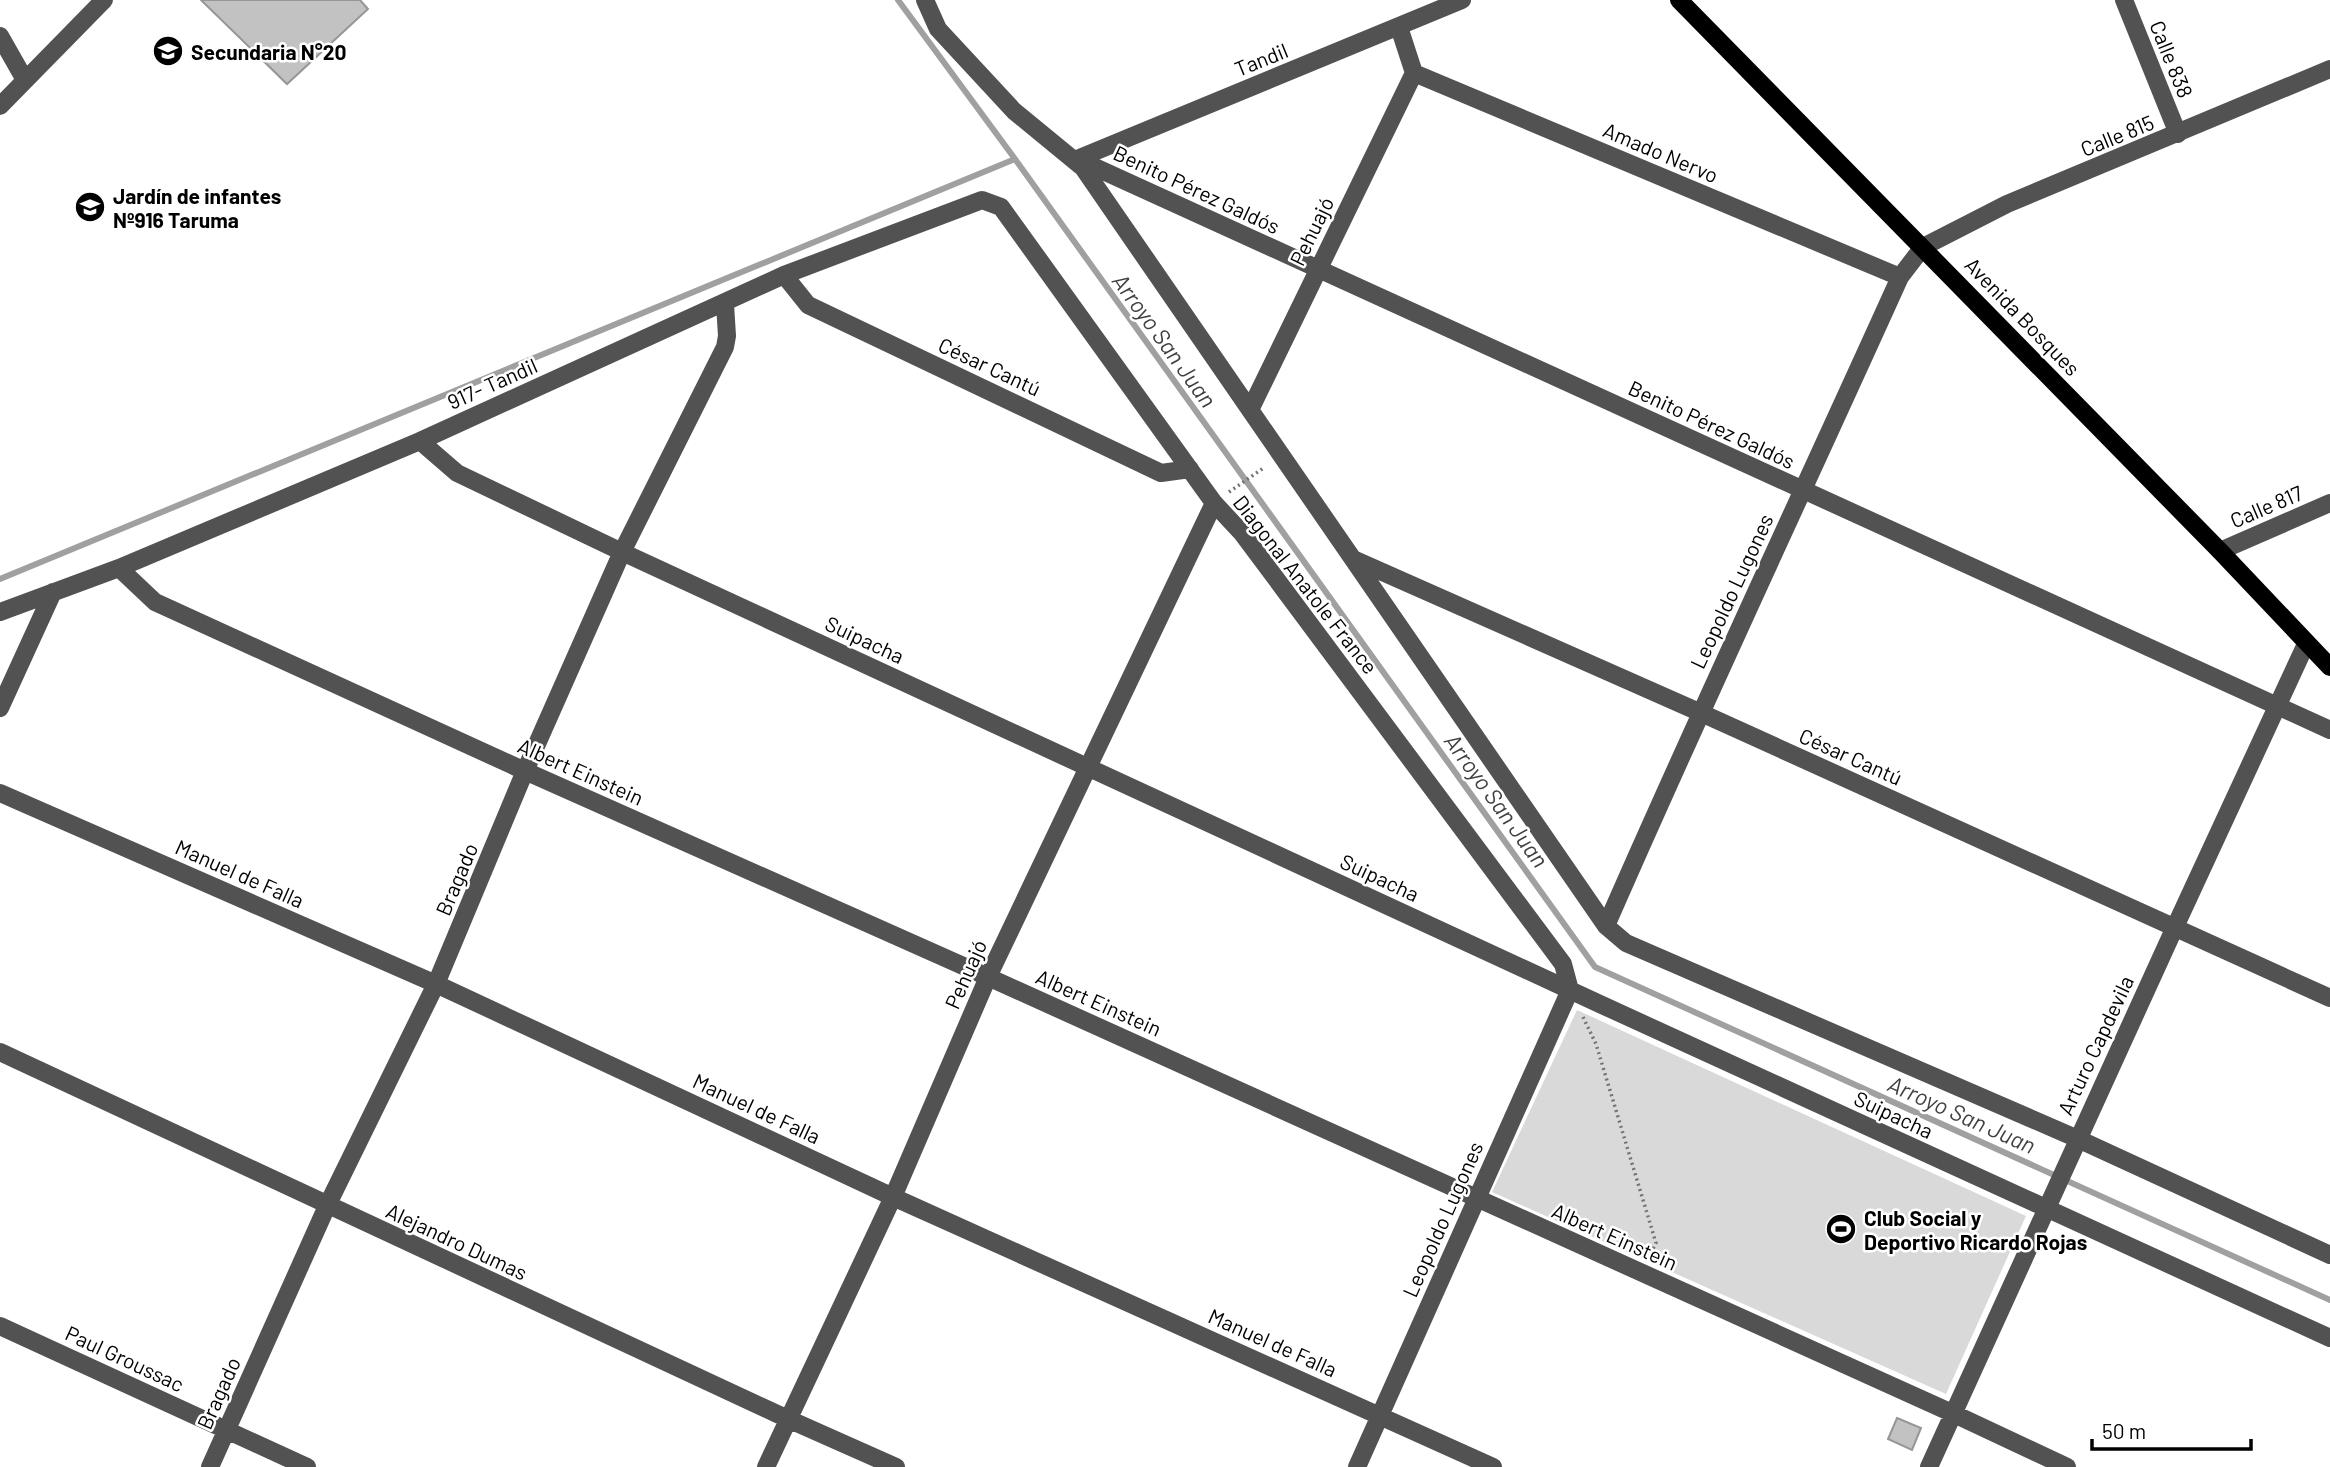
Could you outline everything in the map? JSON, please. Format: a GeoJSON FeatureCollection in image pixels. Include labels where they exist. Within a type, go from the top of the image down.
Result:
{"type":"FeatureCollection","features":[{"type":"Feature","properties":{"kind":"main road","name":"Avenida Bosques"},"geometry":{"type":"LineString","coordinates":[[1679,0],[2220,551],[2330,667]]}},
{"type":"Feature","properties":{"kind":"street"},"geometry":{"type":"LineString","coordinates":[[0,106],[104,0]]}},
{"type":"Feature","properties":{"kind":"street","name":"Benito Pérez Galdós"},"geometry":{"type":"LineString","coordinates":[[925,0],[938,29],[1014,111],[1079,162],[2330,730]]}},
{"type":"Feature","properties":{"kind":"street","name":"Tandil"},"geometry":{"type":"LineString","coordinates":[[1079,162],[1462,0]]}},
{"type":"Feature","properties":{"kind":"street","name":"Calle 838"},"geometry":{"type":"LineString","coordinates":[[2124,0],[2178,134]]}},
{"type":"Feature","properties":{"kind":"street"},"geometry":{"type":"LineString","coordinates":[[1399,27],[1414,73]]}},
{"type":"Feature","properties":{"kind":"street"},"geometry":{"type":"LineString","coordinates":[[0,36],[25,80]]}},
{"type":"Feature","properties":{"kind":"street","name":"Calle 815"},"geometry":{"type":"LineString","coordinates":[[1923,247],[2007,204],[2330,69]]}},
{"type":"Feature","properties":{"kind":"street","name":"Pehuajó"},"geometry":{"type":"LineString","coordinates":[[1250,410],[1414,73]]}},
{"type":"Feature","properties":{"kind":"street","name":"Amado Nervo"},"geometry":{"type":"LineString","coordinates":[[1414,73],[1900,277]]}},
{"type":"Feature","properties":{"kind":"street"},"geometry":{"type":"LineString","coordinates":[[1079,162],[1606,926],[1626,943],[2074,1147],[2330,1255]]}},
{"type":"Feature","properties":{"kind":"street","name":"917- Tandil"},"geometry":{"type":"LineString","coordinates":[[0,612],[119,568],[420,441],[784,275],[982,200],[1001,207]]}},
{"type":"Feature","properties":{"kind":"street","name":"Diagonal Anatole France"},"geometry":{"type":"LineString","coordinates":[[1001,207],[1214,503],[1242,533],[1563,964],[1570,990]]}},
{"type":"Feature","properties":{"kind":"street"},"geometry":{"type":"LineString","coordinates":[[1900,277],[1923,247]]}},
{"type":"Feature","properties":{"kind":"street","name":"César Cantú"},"geometry":{"type":"LineString","coordinates":[[784,275],[807,305],[1161,473],[1190,469]]}},
{"type":"Feature","properties":{"kind":"street","name":"Leopoldo Lugones"},"geometry":{"type":"LineString","coordinates":[[1606,926],[1699,712],[1900,277]]}},
{"type":"Feature","properties":{"kind":"street","name":"Bragado"},"geometry":{"type":"LineString","coordinates":[[209,1467],[327,1206],[436,984],[622,552],[725,346],[725,304]]}},
{"type":"Feature","properties":{"kind":"street","name":"Suipacha"},"geometry":{"type":"LineString","coordinates":[[420,441],[457,473],[622,552],[1570,990],[2048,1203],[2330,1338]]}},
{"type":"Feature","properties":{"kind":"street","name":"Pehuajó"},"geometry":{"type":"LineString","coordinates":[[766,1467],[893,1197],[988,977],[1214,503]]}},
{"type":"Feature","properties":{"kind":"street","name":"Calle 817"},"geometry":{"type":"LineString","coordinates":[[2220,551],[2330,503]]}},
{"type":"Feature","properties":{"kind":"street","name":"César Cantú"},"geometry":{"type":"LineString","coordinates":[[1353,558],[2330,998]]}},
{"type":"Feature","properties":{"kind":"street","name":"Albert Einstein"},"geometry":{"type":"LineString","coordinates":[[119,568],[155,602],[2067,1467]]}},
{"type":"Feature","properties":{"kind":"street"},"geometry":{"type":"LineString","coordinates":[[0,708],[53,592]]}},
{"type":"Feature","properties":{"kind":"street","name":"Arturo Capdevila"},"geometry":{"type":"LineString","coordinates":[[1929,1467],[2306,644]]}},
{"type":"Feature","properties":{"kind":"street","name":"Manuel de Falla"},"geometry":{"type":"LineString","coordinates":[[0,793],[436,984],[893,1197],[1493,1467]]}},
{"type":"Feature","properties":{"kind":"street","name":"Leopoldo Lugones"},"geometry":{"type":"LineString","coordinates":[[1357,1467],[1570,990]]}},
{"type":"Feature","properties":{"kind":"street","name":"Alejandro Dumas"},"geometry":{"type":"LineString","coordinates":[[0,1052],[327,1206],[896,1467]]}},
{"type":"Feature","properties":{"kind":"street","name":"Paul Groussac"},"geometry":{"type":"LineString","coordinates":[[0,1326],[307,1467]]}},
{"type":"Feature","properties":{"kind":"path"},"geometry":{"type":"LineString","coordinates":[[1230,491],[1253,476]]}},
{"type":"Feature","properties":{"kind":"path"},"geometry":{"type":"LineString","coordinates":[[1570,990],[1596,1044],[1656,1243],[1643,1273]]}},
{"type":"Feature","properties":{"kind":"shaded area","name":"Club Social y Deportivo Ricardo Rojas"},"geometry":{"type":"Polygon","coordinates":[[[1577,1010],[2026,1216],[1946,1394],[1492,1192],[1577,1010]]]}},
{"type":"Feature","properties":{"kind":"building"},"geometry":{"type":"Polygon","coordinates":[[[201,0],[360,0],[368,9],[287,84],[201,0]]]}},
{"type":"Feature","properties":{"kind":"building"},"geometry":{"type":"Polygon","coordinates":[[[1897,1418],[1921,1428],[1912,1450],[1888,1439],[1897,1418]]]}},
{"type":"Feature","properties":{"kind":"waterway","name":"Arroyo San Juan"},"geometry":{"type":"LineString","coordinates":[[898,0],[1595,967],[2330,1300]]}},
{"type":"Feature","properties":{"kind":"waterway"},"geometry":{"type":"LineString","coordinates":[[0,579],[1015,159]]}},
{"type":"Feature","properties":{"kind":"place","name":"Secundaria N°20"},"geometry":{"type":"Point","coordinates":[168,51]}},
{"type":"Feature","properties":{"kind":"place","name":"Jardín de infantes Nº916 Taruma"},"geometry":{"type":"Point","coordinates":[90,207]}},
{"type":"Feature","properties":{"kind":"place","name":"Club Social y Deportivo Ricardo Rojas"},"geometry":{"type":"Point","coordinates":[1841,1229]}}]}
